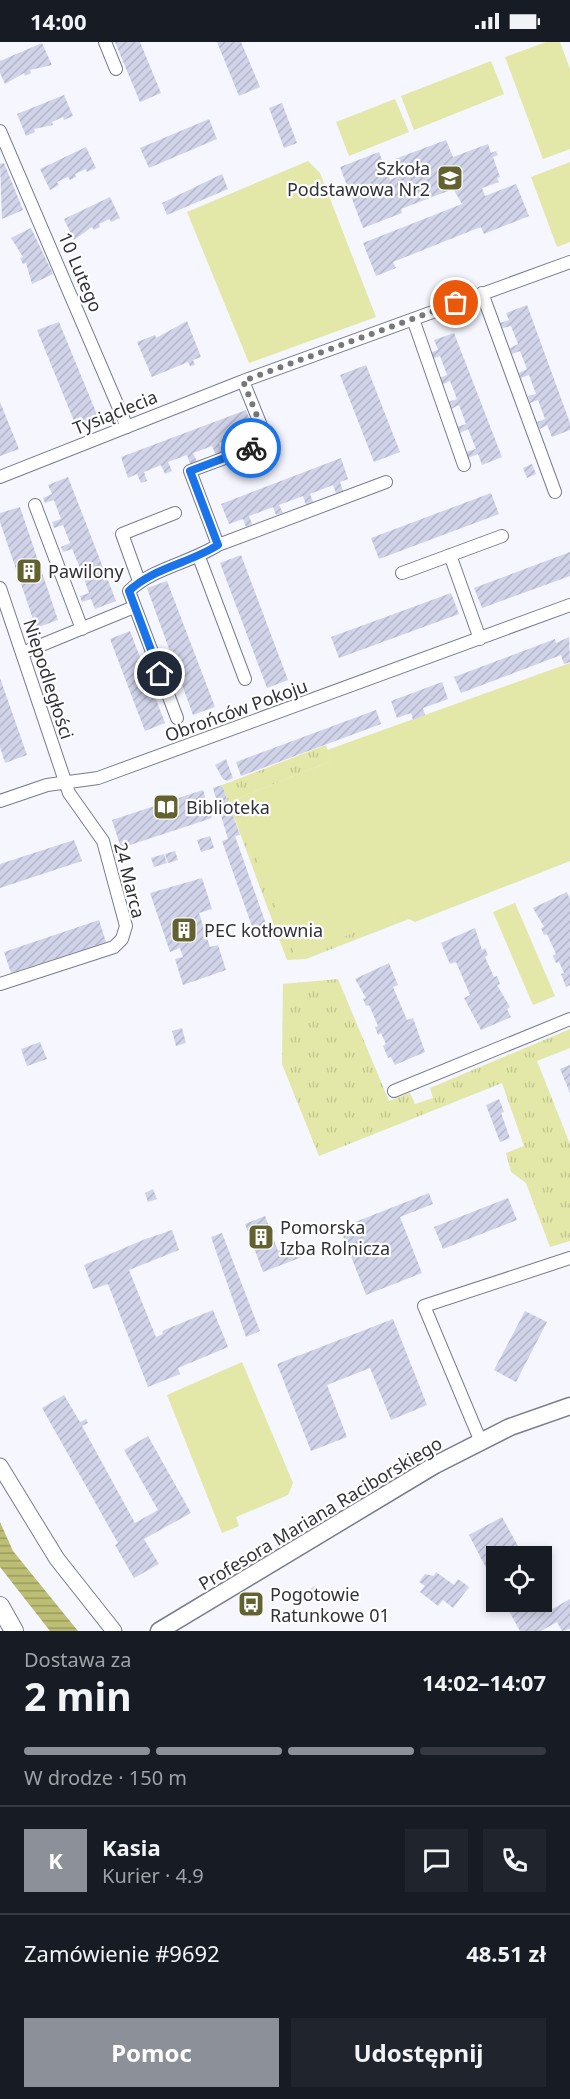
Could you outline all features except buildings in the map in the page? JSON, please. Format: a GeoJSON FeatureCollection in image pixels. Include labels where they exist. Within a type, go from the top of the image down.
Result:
{"type":"FeatureCollection","features":[{"type":"Feature","properties":{"kind":"main road","name":"Profesora Mariana Raciborskiego"},"geometry":{"type":"LineString","coordinates":[[159,1631],[292,1553],[378,1498],[481,1442],[521,1423],[570,1406]]}},
{"type":"Feature","properties":{"kind":"main road"},"geometry":{"type":"LineString","coordinates":[[0,1606],[14,1631]]}},
{"type":"Feature","properties":{"kind":"street"},"geometry":{"type":"LineString","coordinates":[[105,42],[116,69]]}},
{"type":"Feature","properties":{"kind":"street","name":"10 Lutego"},"geometry":{"type":"LineString","coordinates":[[0,131],[127,427]]}},
{"type":"Feature","properties":{"kind":"street","name":"Tysiąclecia"},"geometry":{"type":"LineString","coordinates":[[0,477],[243,381],[570,262]]}},
{"type":"Feature","properties":{"kind":"street"},"geometry":{"type":"LineString","coordinates":[[482,293],[555,492]]}},
{"type":"Feature","properties":{"kind":"street"},"geometry":{"type":"LineString","coordinates":[[413,319],[464,465]]}},
{"type":"Feature","properties":{"kind":"street"},"geometry":{"type":"LineString","coordinates":[[218,545],[190,471],[262,444],[264,433],[243,381]]}},
{"type":"Feature","properties":{"kind":"street"},"geometry":{"type":"LineString","coordinates":[[22,653],[134,607],[129,591],[139,581],[199,557],[218,545],[386,482]]}},
{"type":"Feature","properties":{"kind":"street"},"geometry":{"type":"LineString","coordinates":[[35,505],[82,629]]}},
{"type":"Feature","properties":{"kind":"street"},"geometry":{"type":"LineString","coordinates":[[139,581],[122,534],[175,513]]}},
{"type":"Feature","properties":{"kind":"street"},"geometry":{"type":"LineString","coordinates":[[402,573],[502,536]]}},
{"type":"Feature","properties":{"kind":"street"},"geometry":{"type":"LineString","coordinates":[[450,555],[480,639]]}},
{"type":"Feature","properties":{"kind":"street","name":"Obrońców Pokoju"},"geometry":{"type":"LineString","coordinates":[[199,557],[245,679]]}},
{"type":"Feature","properties":{"kind":"street","name":"Niepodległości"},"geometry":{"type":"LineString","coordinates":[[0,588],[65,782]]}},
{"type":"Feature","properties":{"kind":"street","name":"Obrońców Pokoju"},"geometry":{"type":"LineString","coordinates":[[0,801],[65,782],[108,775],[570,605]]}},
{"type":"Feature","properties":{"kind":"street","name":"Obrońców Pokoju"},"geometry":{"type":"LineString","coordinates":[[134,607],[177,718]]}},
{"type":"Feature","properties":{"kind":"street","name":"24 Marca"},"geometry":{"type":"LineString","coordinates":[[0,984],[118,945],[126,926],[103,842],[74,802],[65,782]]}},
{"type":"Feature","properties":{"kind":"street"},"geometry":{"type":"LineString","coordinates":[[394,1091],[570,1019]]}},
{"type":"Feature","properties":{"kind":"street"},"geometry":{"type":"LineString","coordinates":[[481,1442],[424,1306],[570,1258]]}},
{"type":"Feature","properties":{"kind":"street"},"geometry":{"type":"LineString","coordinates":[[0,1466],[57,1560],[114,1631]]}},
{"type":"Feature","properties":{"kind":"green space"},"geometry":{"type":"Polygon","coordinates":[[[546,42],[560,42],[570,69],[570,149],[543,159],[505,57],[546,42]]]}},
{"type":"Feature","properties":{"kind":"green space"},"geometry":{"type":"Polygon","coordinates":[[[491,61],[504,94],[414,130],[401,96],[491,61]]]}},
{"type":"Feature","properties":{"kind":"green space"},"geometry":{"type":"Polygon","coordinates":[[[395,99],[409,132],[349,156],[336,122],[395,99]]]}},
{"type":"Feature","properties":{"kind":"green space"},"geometry":{"type":"Polygon","coordinates":[[[308,161],[320,173],[376,317],[249,363],[187,212],[308,161]]]}},
{"type":"Feature","properties":{"kind":"green space"},"geometry":{"type":"Polygon","coordinates":[[[570,162],[570,242],[557,247],[531,177],[570,162]]]}},
{"type":"Feature","properties":{"kind":"green space"},"geometry":{"type":"Polygon","coordinates":[[[570,663],[570,861],[415,922],[409,919],[396,924],[393,917],[296,956],[234,800],[331,761],[327,750],[570,663]]]}},
{"type":"Feature","properties":{"kind":"green space"},"geometry":{"type":"Polygon","coordinates":[[[326,745],[331,761],[234,800],[393,917],[396,924],[306,959],[287,960],[222,785],[326,745]]]}},
{"type":"Feature","properties":{"kind":"green space"},"geometry":{"type":"Polygon","coordinates":[[[515,903],[555,996],[533,1005],[493,912],[515,903]]]}},
{"type":"Feature","properties":{"kind":"green space"},"geometry":{"type":"Polygon","coordinates":[[[338,979],[389,1101],[410,1093],[415,1104],[433,1098],[430,1088],[570,1029],[570,1048],[537,1061],[570,1144],[570,1241],[550,1247],[526,1183],[511,1172],[506,1153],[524,1146],[502,1083],[319,1156],[282,1064],[283,984],[338,979]]]}},
{"type":"Feature","properties":{"kind":"green space"},"geometry":{"type":"Polygon","coordinates":[[[242,1362],[293,1483],[288,1495],[236,1517],[239,1526],[222,1533],[167,1395],[242,1362]]]}},
{"type":"Feature","properties":{"kind":"shaded area"},"geometry":{"type":"Polygon","coordinates":[[[0,1522],[13,1551],[78,1631],[50,1631],[0,1567],[0,1522]]]}},
{"type":"Feature","properties":{"kind":"way so far"},"geometry":{"type":"LineString","coordinates":[[251,448],[262,444],[264,433],[243,381],[456,303]]}},
{"type":"Feature","properties":{"kind":"place","name":"Szkoła Podstawowa Nr2"},"geometry":{"type":"Point","coordinates":[450,178]}},
{"type":"Feature","properties":{"kind":"place","name":"Pawilony"},"geometry":{"type":"Point","coordinates":[29,571]}},
{"type":"Feature","properties":{"kind":"place","name":"Biblioteka"},"geometry":{"type":"Point","coordinates":[166,807]}},
{"type":"Feature","properties":{"kind":"place","name":"PEC kotłownia"},"geometry":{"type":"Point","coordinates":[184,930]}},
{"type":"Feature","properties":{"kind":"place","name":"Pomorska Izba Rolnicza"},"geometry":{"type":"Point","coordinates":[261,1237]}},
{"type":"Feature","properties":{"kind":"place","name":"Pogotowie Ratunkowe 01"},"geometry":{"type":"Point","coordinates":[251,1604]}},
{"type":"Feature","properties":{"kind":"route"},"geometry":{"type":"LineString","coordinates":[[160,674],[129,591],[139,581],[199,557],[218,545],[190,471],[251,448]]}}]}
